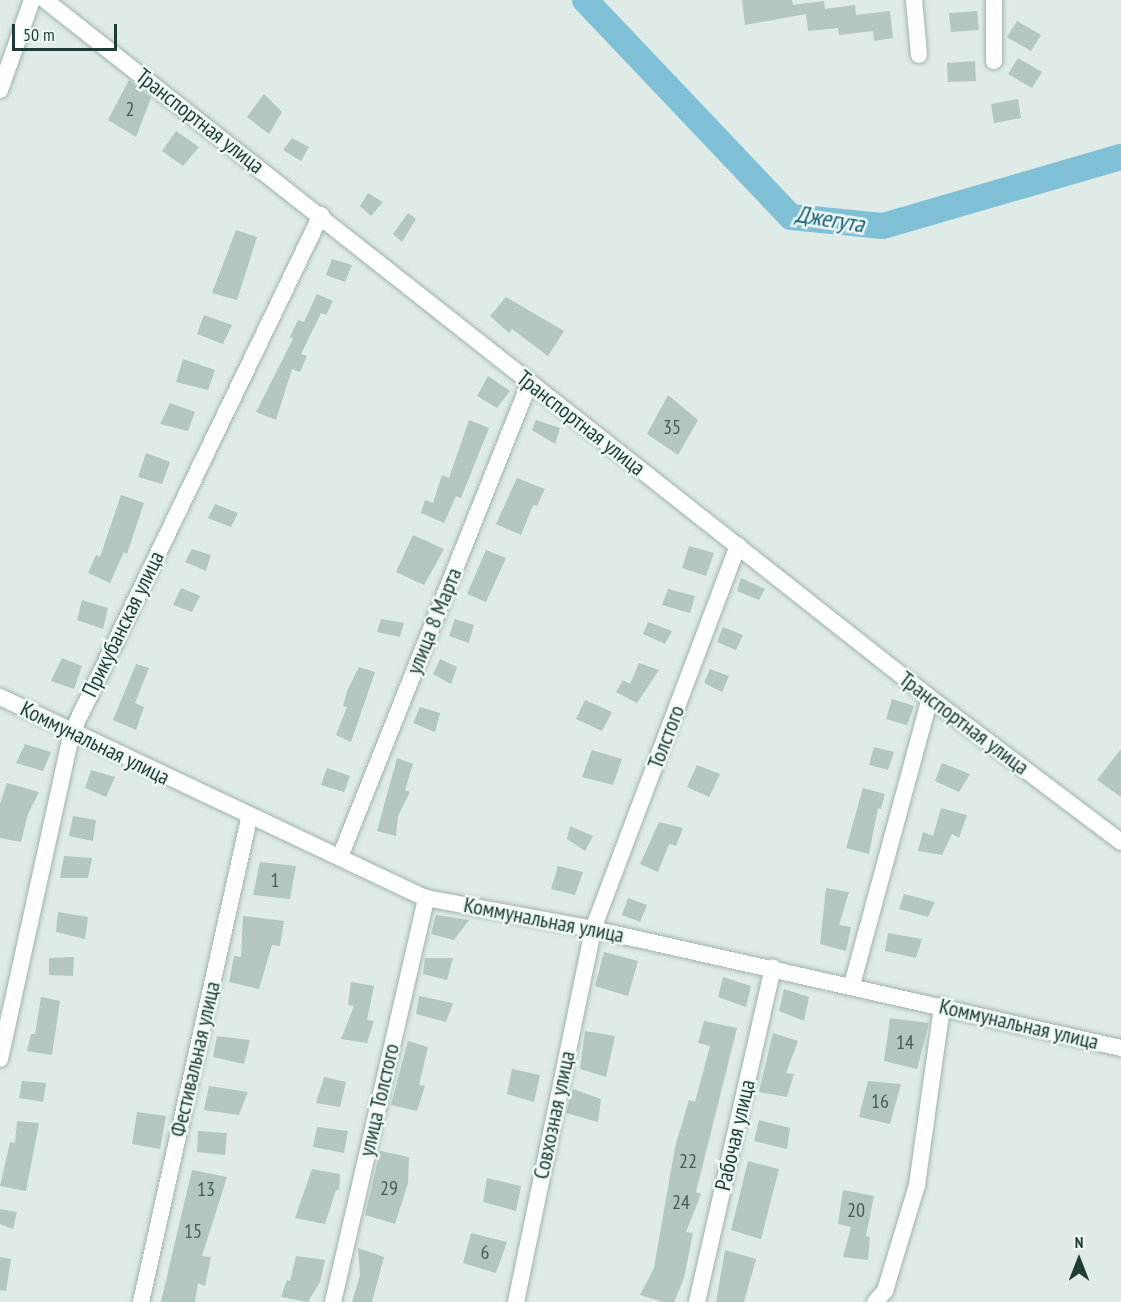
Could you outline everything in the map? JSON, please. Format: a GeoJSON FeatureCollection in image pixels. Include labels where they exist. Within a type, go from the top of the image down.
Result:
{"type":"FeatureCollection","features":[{"type":"Feature","properties":{"kind":"street"},"geometry":{"type":"LineString","coordinates":[[0,90],[32,0]]}},
{"type":"Feature","properties":{"kind":"street","name":"Транспортная улица"},"geometry":{"type":"LineString","coordinates":[[45,0],[321,215],[529,384],[738,545],[930,698],[1121,842]]}},
{"type":"Feature","properties":{"kind":"street"},"geometry":{"type":"LineString","coordinates":[[914,0],[919,55]]}},
{"type":"Feature","properties":{"kind":"street"},"geometry":{"type":"LineString","coordinates":[[994,0],[994,61]]}},
{"type":"Feature","properties":{"kind":"street","name":"Прикубанская улица"},"geometry":{"type":"LineString","coordinates":[[0,1059],[72,732],[321,215]]}},
{"type":"Feature","properties":{"kind":"street","name":"улица 8 Марта"},"geometry":{"type":"LineString","coordinates":[[340,857],[529,384]]}},
{"type":"Feature","properties":{"kind":"street","name":"Толстого"},"geometry":{"type":"LineString","coordinates":[[593,929],[738,545]]}},
{"type":"Feature","properties":{"kind":"street","name":"Коммунальная улица"},"geometry":{"type":"LineString","coordinates":[[0,697],[249,817],[426,898],[593,929],[852,985],[1121,1048]]}},
{"type":"Feature","properties":{"kind":"street"},"geometry":{"type":"LineString","coordinates":[[852,985],[930,698]]}},
{"type":"Feature","properties":{"kind":"street","name":"Фестивальная улица"},"geometry":{"type":"LineString","coordinates":[[141,1302],[249,817]]}},
{"type":"Feature","properties":{"kind":"street","name":"улица Толстого"},"geometry":{"type":"LineString","coordinates":[[333,1302],[426,898]]}},
{"type":"Feature","properties":{"kind":"street","name":"Совхозная улица"},"geometry":{"type":"LineString","coordinates":[[516,1302],[593,929]]}},
{"type":"Feature","properties":{"kind":"street","name":"Рабочая улица"},"geometry":{"type":"LineString","coordinates":[[696,1302],[773,968]]}},
{"type":"Feature","properties":{"kind":"street"},"geometry":{"type":"LineString","coordinates":[[874,1302],[885,1291],[917,1185],[942,1006]]}},
{"type":"Feature","properties":{"kind":"building"},"geometry":{"type":"Polygon","coordinates":[[[742,0],[792,0],[793,5],[824,1],[825,9],[855,5],[856,15],[890,11],[893,38],[874,41],[873,31],[839,35],[838,28],[808,31],[806,14],[745,25],[742,0]]]}},
{"type":"Feature","properties":{"kind":"building"},"geometry":{"type":"Polygon","coordinates":[[[977,11],[979,30],[951,32],[949,13],[977,11]]]}},
{"type":"Feature","properties":{"kind":"building"},"geometry":{"type":"Polygon","coordinates":[[[1017,21],[1041,35],[1031,51],[1007,37],[1017,21]]]}},
{"type":"Feature","properties":{"kind":"building"},"geometry":{"type":"Polygon","coordinates":[[[1018,58],[1042,72],[1032,88],[1008,74],[1018,58]]]}},
{"type":"Feature","properties":{"kind":"building"},"geometry":{"type":"Polygon","coordinates":[[[975,61],[976,81],[948,82],[947,63],[975,61]]]}},
{"type":"Feature","properties":{"kind":"building"},"geometry":{"type":"Polygon","coordinates":[[[129,80],[151,98],[136,137],[108,120],[129,80]]]}},
{"type":"Feature","properties":{"kind":"building"},"geometry":{"type":"Polygon","coordinates":[[[264,94],[282,112],[269,134],[247,117],[264,94]]]}},
{"type":"Feature","properties":{"kind":"building"},"geometry":{"type":"Polygon","coordinates":[[[1018,99],[1021,118],[994,123],[991,104],[1018,99]]]}},
{"type":"Feature","properties":{"kind":"building"},"geometry":{"type":"Polygon","coordinates":[[[176,131],[199,147],[183,166],[162,151],[176,131]]]}},
{"type":"Feature","properties":{"kind":"building"},"geometry":{"type":"Polygon","coordinates":[[[292,138],[309,147],[301,161],[283,150],[292,138]]]}},
{"type":"Feature","properties":{"kind":"building"},"geometry":{"type":"Polygon","coordinates":[[[368,193],[383,202],[371,216],[360,206],[368,193]]]}},
{"type":"Feature","properties":{"kind":"building"},"geometry":{"type":"Polygon","coordinates":[[[408,213],[416,219],[402,242],[393,234],[408,213]]]}},
{"type":"Feature","properties":{"kind":"building"},"geometry":{"type":"Polygon","coordinates":[[[236,230],[257,237],[237,300],[212,293],[236,230]]]}},
{"type":"Feature","properties":{"kind":"building"},"geometry":{"type":"Polygon","coordinates":[[[332,259],[352,265],[345,282],[326,275],[332,259]]]}},
{"type":"Feature","properties":{"kind":"building"},"geometry":{"type":"Polygon","coordinates":[[[317,294],[333,301],[326,315],[321,313],[301,354],[307,356],[300,372],[292,369],[276,420],[256,412],[293,339],[290,337],[298,320],[304,322],[317,294]]]}},
{"type":"Feature","properties":{"kind":"building"},"geometry":{"type":"Polygon","coordinates":[[[506,297],[564,331],[548,356],[512,329],[509,333],[490,316],[506,297]]]}},
{"type":"Feature","properties":{"kind":"building"},"geometry":{"type":"Polygon","coordinates":[[[204,315],[232,325],[223,344],[197,334],[204,315]]]}},
{"type":"Feature","properties":{"kind":"building"},"geometry":{"type":"Polygon","coordinates":[[[183,359],[215,370],[208,390],[176,382],[183,359]]]}},
{"type":"Feature","properties":{"kind":"building"},"geometry":{"type":"Polygon","coordinates":[[[488,376],[510,391],[497,408],[477,396],[488,376]]]}},
{"type":"Feature","properties":{"kind":"building"},"geometry":{"type":"Polygon","coordinates":[[[668,395],[698,420],[678,455],[647,434],[668,395]]]}},
{"type":"Feature","properties":{"kind":"building"},"geometry":{"type":"Polygon","coordinates":[[[170,403],[195,412],[188,431],[160,424],[170,403]]]}},
{"type":"Feature","properties":{"kind":"building"},"geometry":{"type":"Polygon","coordinates":[[[469,420],[489,428],[461,498],[456,496],[444,523],[421,513],[425,500],[433,503],[442,475],[449,478],[469,420]]]}},
{"type":"Feature","properties":{"kind":"building"},"geometry":{"type":"Polygon","coordinates":[[[536,420],[560,428],[555,444],[532,430],[536,420]]]}},
{"type":"Feature","properties":{"kind":"building"},"geometry":{"type":"Polygon","coordinates":[[[146,453],[170,462],[162,484],[138,477],[146,453]]]}},
{"type":"Feature","properties":{"kind":"building"},"geometry":{"type":"Polygon","coordinates":[[[517,478],[545,489],[537,506],[533,505],[521,535],[496,524],[517,478]]]}},
{"type":"Feature","properties":{"kind":"building"},"geometry":{"type":"Polygon","coordinates":[[[121,495],[144,503],[127,554],[124,552],[110,583],[88,573],[96,555],[100,557],[121,495]]]}},
{"type":"Feature","properties":{"kind":"building"},"geometry":{"type":"Polygon","coordinates":[[[215,504],[238,513],[231,527],[208,518],[215,504]]]}},
{"type":"Feature","properties":{"kind":"building"},"geometry":{"type":"Polygon","coordinates":[[[413,535],[444,549],[424,585],[396,572],[413,535]]]}},
{"type":"Feature","properties":{"kind":"building"},"geometry":{"type":"Polygon","coordinates":[[[689,546],[714,553],[706,576],[682,568],[689,546]]]}},
{"type":"Feature","properties":{"kind":"building"},"geometry":{"type":"Polygon","coordinates":[[[192,549],[211,555],[206,571],[185,562],[192,549]]]}},
{"type":"Feature","properties":{"kind":"building"},"geometry":{"type":"Polygon","coordinates":[[[486,550],[506,558],[486,602],[467,594],[486,550]]]}},
{"type":"Feature","properties":{"kind":"building"},"geometry":{"type":"Polygon","coordinates":[[[741,578],[765,589],[759,600],[737,591],[741,578]]]}},
{"type":"Feature","properties":{"kind":"building"},"geometry":{"type":"Polygon","coordinates":[[[181,588],[200,596],[192,612],[173,605],[181,588]]]}},
{"type":"Feature","properties":{"kind":"building"},"geometry":{"type":"Polygon","coordinates":[[[668,589],[695,596],[690,613],[662,605],[668,589]]]}},
{"type":"Feature","properties":{"kind":"building"},"geometry":{"type":"Polygon","coordinates":[[[82,600],[108,608],[103,629],[77,620],[82,600]]]}},
{"type":"Feature","properties":{"kind":"building"},"geometry":{"type":"Polygon","coordinates":[[[381,619],[404,623],[400,637],[377,632],[381,619]]]}},
{"type":"Feature","properties":{"kind":"building"},"geometry":{"type":"Polygon","coordinates":[[[455,619],[474,625],[469,643],[449,636],[455,619]]]}},
{"type":"Feature","properties":{"kind":"building"},"geometry":{"type":"Polygon","coordinates":[[[648,622],[672,631],[665,644],[643,634],[648,622]]]}},
{"type":"Feature","properties":{"kind":"building"},"geometry":{"type":"Polygon","coordinates":[[[723,627],[743,635],[736,650],[717,642],[723,627]]]}},
{"type":"Feature","properties":{"kind":"building"},"geometry":{"type":"Polygon","coordinates":[[[62,658],[82,666],[74,689],[51,681],[62,658]]]}},
{"type":"Feature","properties":{"kind":"building"},"geometry":{"type":"Polygon","coordinates":[[[440,659],[457,667],[451,684],[433,674],[440,659]]]}},
{"type":"Feature","properties":{"kind":"building"},"geometry":{"type":"Polygon","coordinates":[[[639,663],[659,670],[637,703],[616,692],[623,680],[630,684],[639,663]]]}},
{"type":"Feature","properties":{"kind":"building"},"geometry":{"type":"Polygon","coordinates":[[[136,664],[149,668],[135,703],[144,707],[136,730],[113,720],[136,664]]]}},
{"type":"Feature","properties":{"kind":"building"},"geometry":{"type":"Polygon","coordinates":[[[359,667],[375,672],[351,742],[336,735],[347,707],[343,706],[347,691],[359,667]]]}},
{"type":"Feature","properties":{"kind":"building"},"geometry":{"type":"Polygon","coordinates":[[[710,669],[729,676],[722,692],[704,683],[710,669]]]}},
{"type":"Feature","properties":{"kind":"building"},"geometry":{"type":"Polygon","coordinates":[[[892,699],[914,706],[907,725],[886,719],[892,699]]]}},
{"type":"Feature","properties":{"kind":"building"},"geometry":{"type":"Polygon","coordinates":[[[585,700],[612,712],[602,731],[576,719],[585,700]]]}},
{"type":"Feature","properties":{"kind":"building"},"geometry":{"type":"Polygon","coordinates":[[[420,707],[440,713],[435,732],[413,723],[420,707]]]}},
{"type":"Feature","properties":{"kind":"building"},"geometry":{"type":"Polygon","coordinates":[[[25,744],[51,752],[43,771],[16,763],[25,744]]]}},
{"type":"Feature","properties":{"kind":"building"},"geometry":{"type":"Polygon","coordinates":[[[874,747],[894,752],[888,770],[869,765],[874,747]]]}},
{"type":"Feature","properties":{"kind":"building"},"geometry":{"type":"Polygon","coordinates":[[[1121,749],[1121,797],[1097,780],[1121,749]]]}},
{"type":"Feature","properties":{"kind":"building"},"geometry":{"type":"Polygon","coordinates":[[[592,750],[622,759],[613,785],[582,777],[592,750]]]}},
{"type":"Feature","properties":{"kind":"building"},"geometry":{"type":"Polygon","coordinates":[[[397,758],[413,764],[405,790],[410,792],[398,816],[396,836],[377,831],[397,758]]]}},
{"type":"Feature","properties":{"kind":"building"},"geometry":{"type":"Polygon","coordinates":[[[942,763],[970,774],[959,792],[935,781],[942,763]]]}},
{"type":"Feature","properties":{"kind":"building"},"geometry":{"type":"Polygon","coordinates":[[[697,765],[720,774],[709,797],[687,787],[697,765]]]}},
{"type":"Feature","properties":{"kind":"building"},"geometry":{"type":"Polygon","coordinates":[[[327,768],[350,776],[344,792],[321,785],[327,768]]]}},
{"type":"Feature","properties":{"kind":"building"},"geometry":{"type":"Polygon","coordinates":[[[91,770],[115,777],[106,797],[85,788],[91,770]]]}},
{"type":"Feature","properties":{"kind":"building"},"geometry":{"type":"Polygon","coordinates":[[[7,783],[39,792],[28,814],[21,842],[0,838],[0,804],[7,783]]]}},
{"type":"Feature","properties":{"kind":"building"},"geometry":{"type":"Polygon","coordinates":[[[863,788],[885,794],[881,809],[878,808],[869,854],[846,848],[863,788]]]}},
{"type":"Feature","properties":{"kind":"building"},"geometry":{"type":"Polygon","coordinates":[[[941,808],[967,815],[959,838],[952,834],[942,855],[918,851],[923,832],[933,836],[941,808]]]}},
{"type":"Feature","properties":{"kind":"building"},"geometry":{"type":"Polygon","coordinates":[[[73,816],[96,820],[93,841],[69,836],[73,816]]]}},
{"type":"Feature","properties":{"kind":"building"},"geometry":{"type":"Polygon","coordinates":[[[659,822],[683,828],[676,846],[669,844],[658,872],[640,864],[659,822]]]}},
{"type":"Feature","properties":{"kind":"building"},"geometry":{"type":"Polygon","coordinates":[[[570,826],[593,836],[585,851],[567,839],[570,826]]]}},
{"type":"Feature","properties":{"kind":"building"},"geometry":{"type":"Polygon","coordinates":[[[64,856],[92,858],[88,878],[60,878],[64,856]]]}},
{"type":"Feature","properties":{"kind":"building"},"geometry":{"type":"Polygon","coordinates":[[[260,862],[296,866],[290,899],[253,895],[260,862]]]}},
{"type":"Feature","properties":{"kind":"building"},"geometry":{"type":"Polygon","coordinates":[[[558,866],[583,872],[575,895],[551,889],[558,866]]]}},
{"type":"Feature","properties":{"kind":"building"},"geometry":{"type":"Polygon","coordinates":[[[826,888],[849,892],[839,925],[851,927],[846,951],[820,944],[826,888]]]}},
{"type":"Feature","properties":{"kind":"building"},"geometry":{"type":"Polygon","coordinates":[[[904,894],[935,902],[928,917],[899,909],[904,894]]]}},
{"type":"Feature","properties":{"kind":"building"},"geometry":{"type":"Polygon","coordinates":[[[628,898],[647,905],[640,922],[622,915],[628,898]]]}},
{"type":"Feature","properties":{"kind":"building"},"geometry":{"type":"Polygon","coordinates":[[[58,912],[88,917],[85,939],[56,932],[58,912]]]}},
{"type":"Feature","properties":{"kind":"building"},"geometry":{"type":"Polygon","coordinates":[[[436,915],[469,920],[454,940],[431,934],[436,915]]]}},
{"type":"Feature","properties":{"kind":"building"},"geometry":{"type":"Polygon","coordinates":[[[243,916],[284,921],[280,946],[272,945],[259,989],[229,982],[234,956],[241,957],[243,916]]]}},
{"type":"Feature","properties":{"kind":"building"},"geometry":{"type":"Polygon","coordinates":[[[888,933],[922,939],[916,958],[885,951],[888,933]]]}},
{"type":"Feature","properties":{"kind":"building"},"geometry":{"type":"Polygon","coordinates":[[[604,952],[638,961],[628,996],[595,986],[604,952]]]}},
{"type":"Feature","properties":{"kind":"building"},"geometry":{"type":"Polygon","coordinates":[[[74,957],[73,976],[49,975],[49,958],[74,957]]]}},
{"type":"Feature","properties":{"kind":"building"},"geometry":{"type":"Polygon","coordinates":[[[425,958],[453,958],[447,980],[423,974],[425,958]]]}},
{"type":"Feature","properties":{"kind":"building"},"geometry":{"type":"Polygon","coordinates":[[[723,977],[751,986],[746,1007],[718,997],[723,977]]]}},
{"type":"Feature","properties":{"kind":"building"},"geometry":{"type":"Polygon","coordinates":[[[351,982],[374,986],[367,1020],[374,1021],[367,1043],[341,1039],[354,1006],[348,1005],[351,982]]]}},
{"type":"Feature","properties":{"kind":"building"},"geometry":{"type":"Polygon","coordinates":[[[784,989],[809,997],[804,1021],[779,1011],[784,989]]]}},
{"type":"Feature","properties":{"kind":"building"},"geometry":{"type":"Polygon","coordinates":[[[419,996],[453,1003],[446,1022],[416,1014],[419,996]]]}},
{"type":"Feature","properties":{"kind":"building"},"geometry":{"type":"Polygon","coordinates":[[[41,997],[60,1001],[52,1055],[27,1051],[31,1034],[35,1034],[41,997]]]}},
{"type":"Feature","properties":{"kind":"building"},"geometry":{"type":"Polygon","coordinates":[[[890,1018],[929,1023],[917,1069],[884,1061],[890,1018]]]}},
{"type":"Feature","properties":{"kind":"building"},"geometry":{"type":"Polygon","coordinates":[[[704,1021],[737,1028],[696,1192],[701,1194],[686,1232],[693,1233],[684,1278],[674,1302],[663,1302],[640,1295],[654,1268],[675,1147],[689,1100],[695,1102],[710,1046],[698,1043],[704,1021]]]}},
{"type":"Feature","properties":{"kind":"building"},"geometry":{"type":"Polygon","coordinates":[[[585,1031],[615,1036],[606,1077],[580,1069],[585,1031]]]}},
{"type":"Feature","properties":{"kind":"building"},"geometry":{"type":"Polygon","coordinates":[[[773,1033],[798,1041],[786,1073],[794,1074],[787,1097],[759,1092],[773,1033]]]}},
{"type":"Feature","properties":{"kind":"building"},"geometry":{"type":"Polygon","coordinates":[[[217,1036],[250,1040],[244,1064],[213,1057],[217,1036]]]}},
{"type":"Feature","properties":{"kind":"building"},"geometry":{"type":"Polygon","coordinates":[[[408,1041],[428,1047],[419,1085],[425,1086],[417,1111],[391,1105],[408,1041]]]}},
{"type":"Feature","properties":{"kind":"building"},"geometry":{"type":"Polygon","coordinates":[[[512,1069],[540,1075],[534,1102],[507,1094],[512,1069]]]}},
{"type":"Feature","properties":{"kind":"building"},"geometry":{"type":"Polygon","coordinates":[[[324,1077],[346,1082],[340,1107],[316,1103],[324,1077]]]}},
{"type":"Feature","properties":{"kind":"building"},"geometry":{"type":"Polygon","coordinates":[[[22,1081],[46,1083],[43,1102],[19,1098],[22,1081]]]}},
{"type":"Feature","properties":{"kind":"building"},"geometry":{"type":"Polygon","coordinates":[[[868,1081],[901,1084],[890,1124],[859,1117],[868,1081]]]}},
{"type":"Feature","properties":{"kind":"building"},"geometry":{"type":"Polygon","coordinates":[[[209,1086],[248,1092],[239,1115],[204,1110],[209,1086]]]}},
{"type":"Feature","properties":{"kind":"building"},"geometry":{"type":"Polygon","coordinates":[[[573,1089],[601,1099],[598,1122],[566,1113],[573,1089]]]}},
{"type":"Feature","properties":{"kind":"building"},"geometry":{"type":"Polygon","coordinates":[[[137,1112],[166,1116],[160,1149],[132,1144],[137,1112]]]}},
{"type":"Feature","properties":{"kind":"building"},"geometry":{"type":"Polygon","coordinates":[[[759,1120],[790,1128],[787,1149],[754,1141],[759,1120]]]}},
{"type":"Feature","properties":{"kind":"building"},"geometry":{"type":"Polygon","coordinates":[[[17,1121],[39,1123],[26,1191],[0,1186],[10,1142],[15,1143],[17,1121]]]}},
{"type":"Feature","properties":{"kind":"building"},"geometry":{"type":"Polygon","coordinates":[[[317,1127],[348,1131],[344,1153],[313,1147],[317,1127]]]}},
{"type":"Feature","properties":{"kind":"building"},"geometry":{"type":"Polygon","coordinates":[[[198,1131],[227,1133],[225,1155],[197,1152],[198,1131]]]}},
{"type":"Feature","properties":{"kind":"building"},"geometry":{"type":"Polygon","coordinates":[[[380,1151],[409,1157],[408,1183],[395,1224],[365,1215],[380,1151]]]}},
{"type":"Feature","properties":{"kind":"building"},"geometry":{"type":"Polygon","coordinates":[[[748,1161],[779,1169],[761,1239],[731,1230],[748,1161]]]}},
{"type":"Feature","properties":{"kind":"building"},"geometry":{"type":"Polygon","coordinates":[[[312,1169],[340,1174],[339,1190],[336,1190],[325,1224],[295,1218],[312,1169]]]}},
{"type":"Feature","properties":{"kind":"building"},"geometry":{"type":"Polygon","coordinates":[[[192,1170],[227,1177],[202,1256],[211,1257],[205,1286],[198,1283],[195,1302],[161,1302],[192,1170]]]}},
{"type":"Feature","properties":{"kind":"building"},"geometry":{"type":"Polygon","coordinates":[[[487,1178],[521,1186],[516,1211],[483,1202],[487,1178]]]}},
{"type":"Feature","properties":{"kind":"building"},"geometry":{"type":"Polygon","coordinates":[[[843,1190],[874,1196],[866,1236],[870,1237],[868,1260],[843,1257],[851,1227],[838,1224],[843,1190]]]}},
{"type":"Feature","properties":{"kind":"building"},"geometry":{"type":"Polygon","coordinates":[[[0,1209],[17,1212],[13,1229],[0,1224],[0,1209]]]}},
{"type":"Feature","properties":{"kind":"building"},"geometry":{"type":"Polygon","coordinates":[[[471,1233],[507,1242],[496,1273],[463,1263],[471,1233]]]}},
{"type":"Feature","properties":{"kind":"building"},"geometry":{"type":"Polygon","coordinates":[[[358,1248],[384,1257],[372,1302],[352,1302],[360,1275],[358,1248]]]}},
{"type":"Feature","properties":{"kind":"building"},"geometry":{"type":"Polygon","coordinates":[[[725,1250],[756,1259],[744,1302],[716,1302],[725,1250]]]}},
{"type":"Feature","properties":{"kind":"building"},"geometry":{"type":"Polygon","coordinates":[[[296,1256],[325,1260],[320,1282],[308,1302],[281,1297],[287,1280],[290,1281],[296,1256]]]}},
{"type":"Feature","properties":{"kind":"building"},"geometry":{"type":"Polygon","coordinates":[[[0,1257],[11,1259],[6,1291],[0,1290],[0,1257]]]}},
{"type":"Feature","properties":{"kind":"waterway","name":"Джегута"},"geometry":{"type":"LineString","coordinates":[[585,0],[791,217],[883,226],[1121,157]]}}]}
